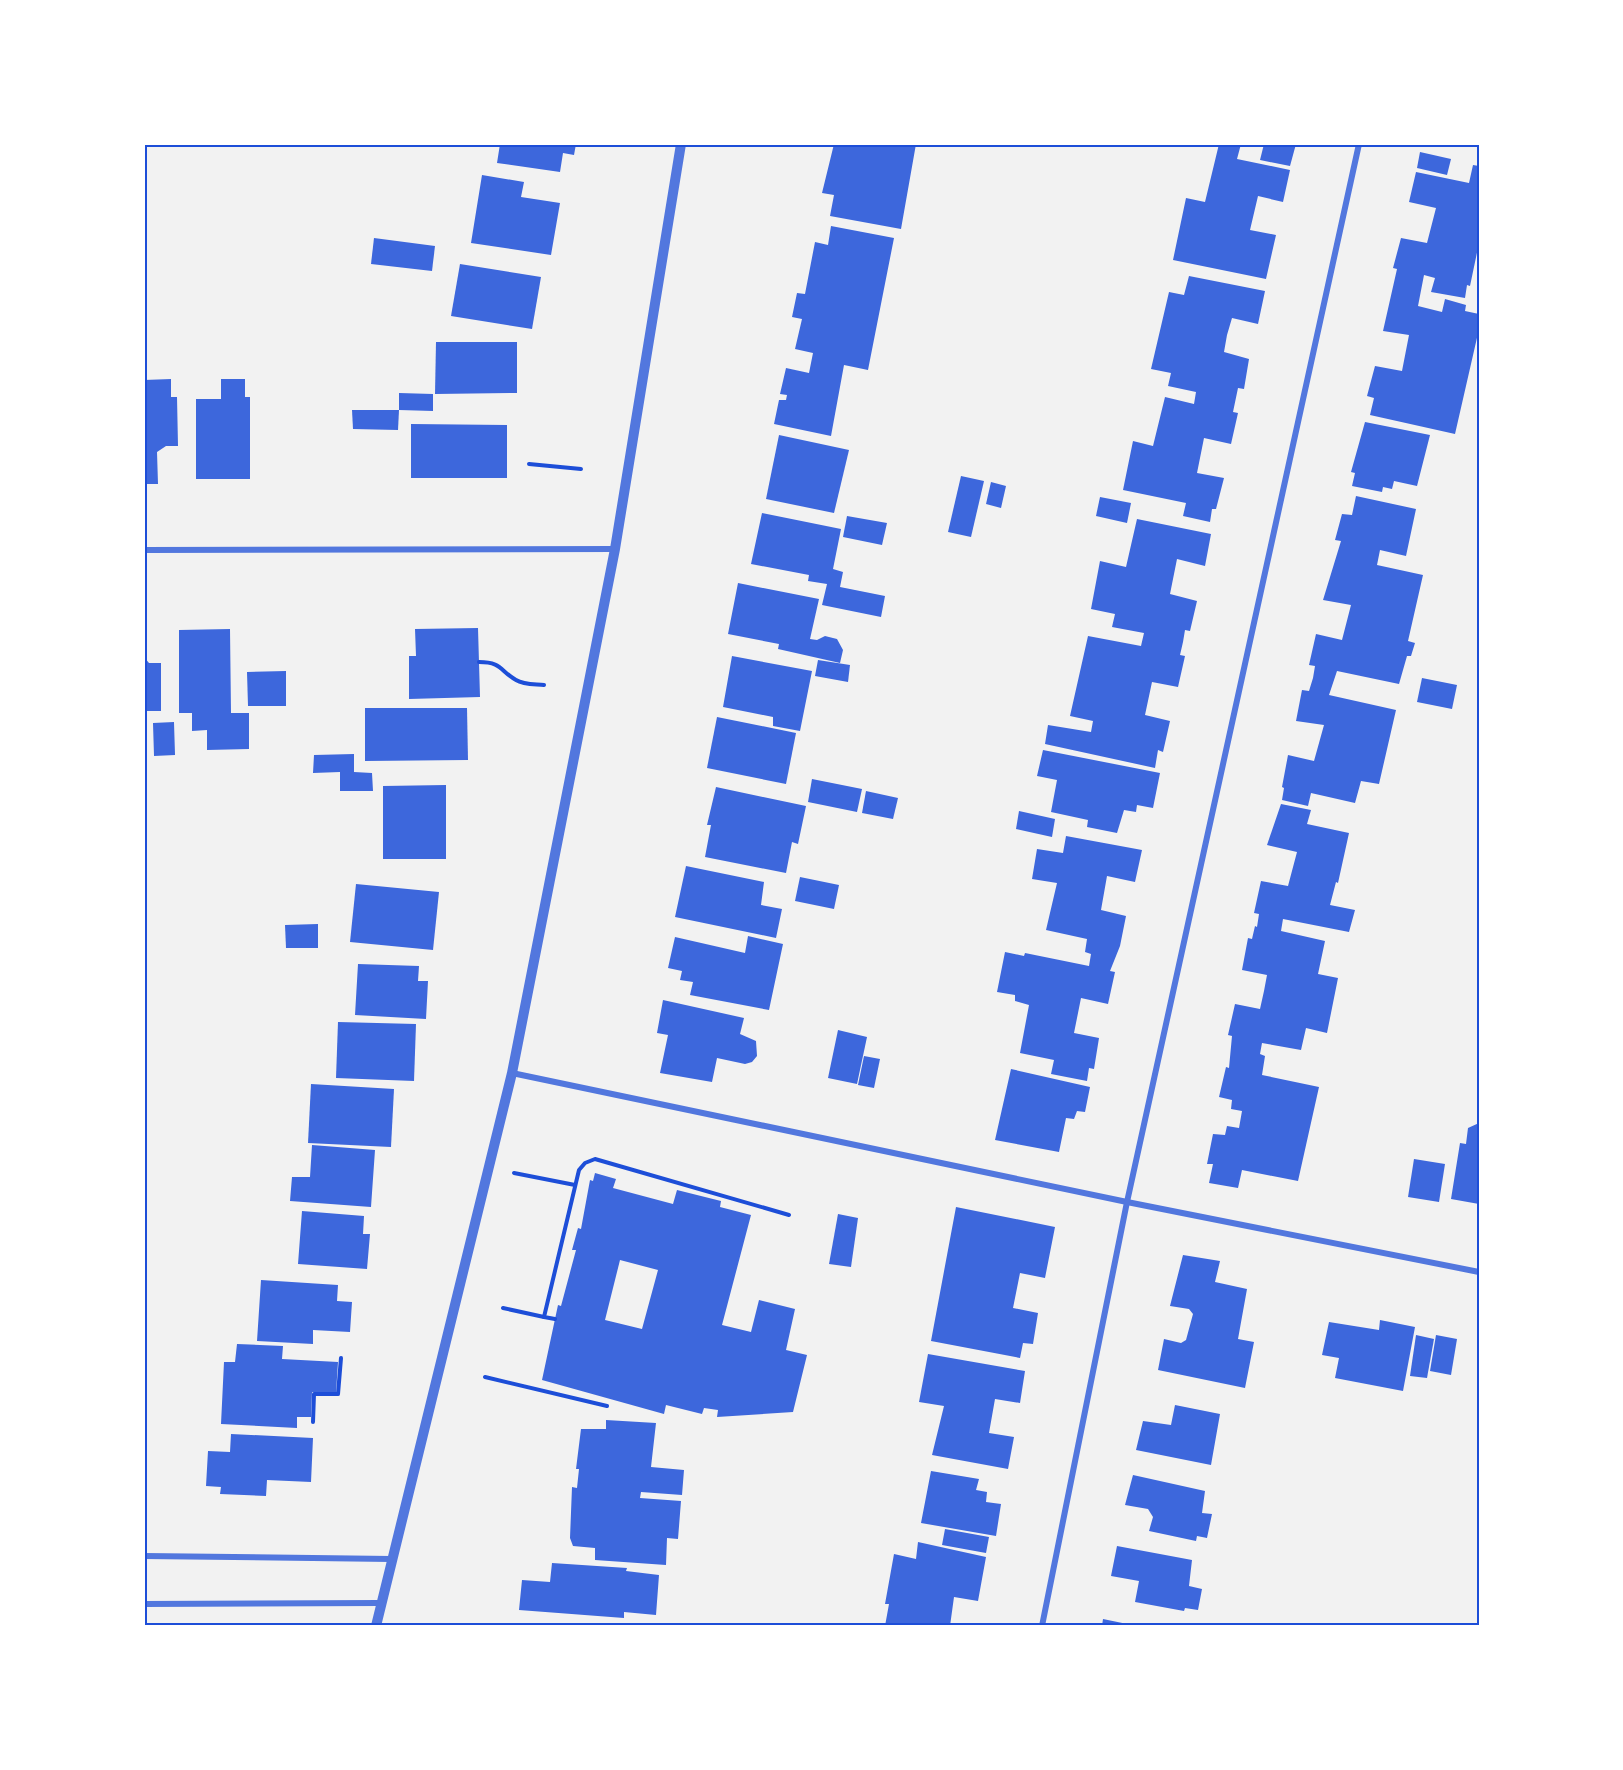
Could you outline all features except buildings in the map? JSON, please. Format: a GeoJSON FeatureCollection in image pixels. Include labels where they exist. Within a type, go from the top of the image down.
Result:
{"type":"FeatureCollection","features":[{"type":"Feature","properties":{"kind":"street"},"geometry":{"type":"LineString","coordinates":[[376,1626],[512,1073],[615,549],[681,144]]}},
{"type":"Feature","properties":{"kind":"street"},"geometry":{"type":"LineString","coordinates":[[1042,1626],[1127,1202],[1359,144]]}},
{"type":"Feature","properties":{"kind":"street"},"geometry":{"type":"LineString","coordinates":[[144,550],[615,549]]}},
{"type":"Feature","properties":{"kind":"street"},"geometry":{"type":"LineString","coordinates":[[512,1073],[1127,1202],[1479,1272]]}},
{"type":"Feature","properties":{"kind":"street"},"geometry":{"type":"LineString","coordinates":[[144,1556],[392,1560]]}},
{"type":"Feature","properties":{"kind":"street"},"geometry":{"type":"LineString","coordinates":[[144,1604],[380,1603]]}},
{"type":"Feature","properties":{"kind":"path"},"geometry":{"type":"LineString","coordinates":[[529,464],[581,469]]}},
{"type":"Feature","properties":{"kind":"path"},"geometry":{"type":"LineString","coordinates":[[479,662],[494,662],[514,680],[522,683],[544,685]]}},
{"type":"Feature","properties":{"kind":"path"},"geometry":{"type":"LineString","coordinates":[[544,1317],[575,1185],[579,1170],[585,1163],[596,1159],[789,1215]]}},
{"type":"Feature","properties":{"kind":"path"},"geometry":{"type":"LineString","coordinates":[[536,1178],[575,1185]]}},
{"type":"Feature","properties":{"kind":"path"},"geometry":{"type":"LineString","coordinates":[[503,1308],[555,1319]]}},
{"type":"Feature","properties":{"kind":"path"},"geometry":{"type":"LineString","coordinates":[[313,1422],[314,1394],[338,1394],[341,1358]]}},
{"type":"Feature","properties":{"kind":"path"},"geometry":{"type":"LineString","coordinates":[[485,1377],[607,1406]]}}]}
